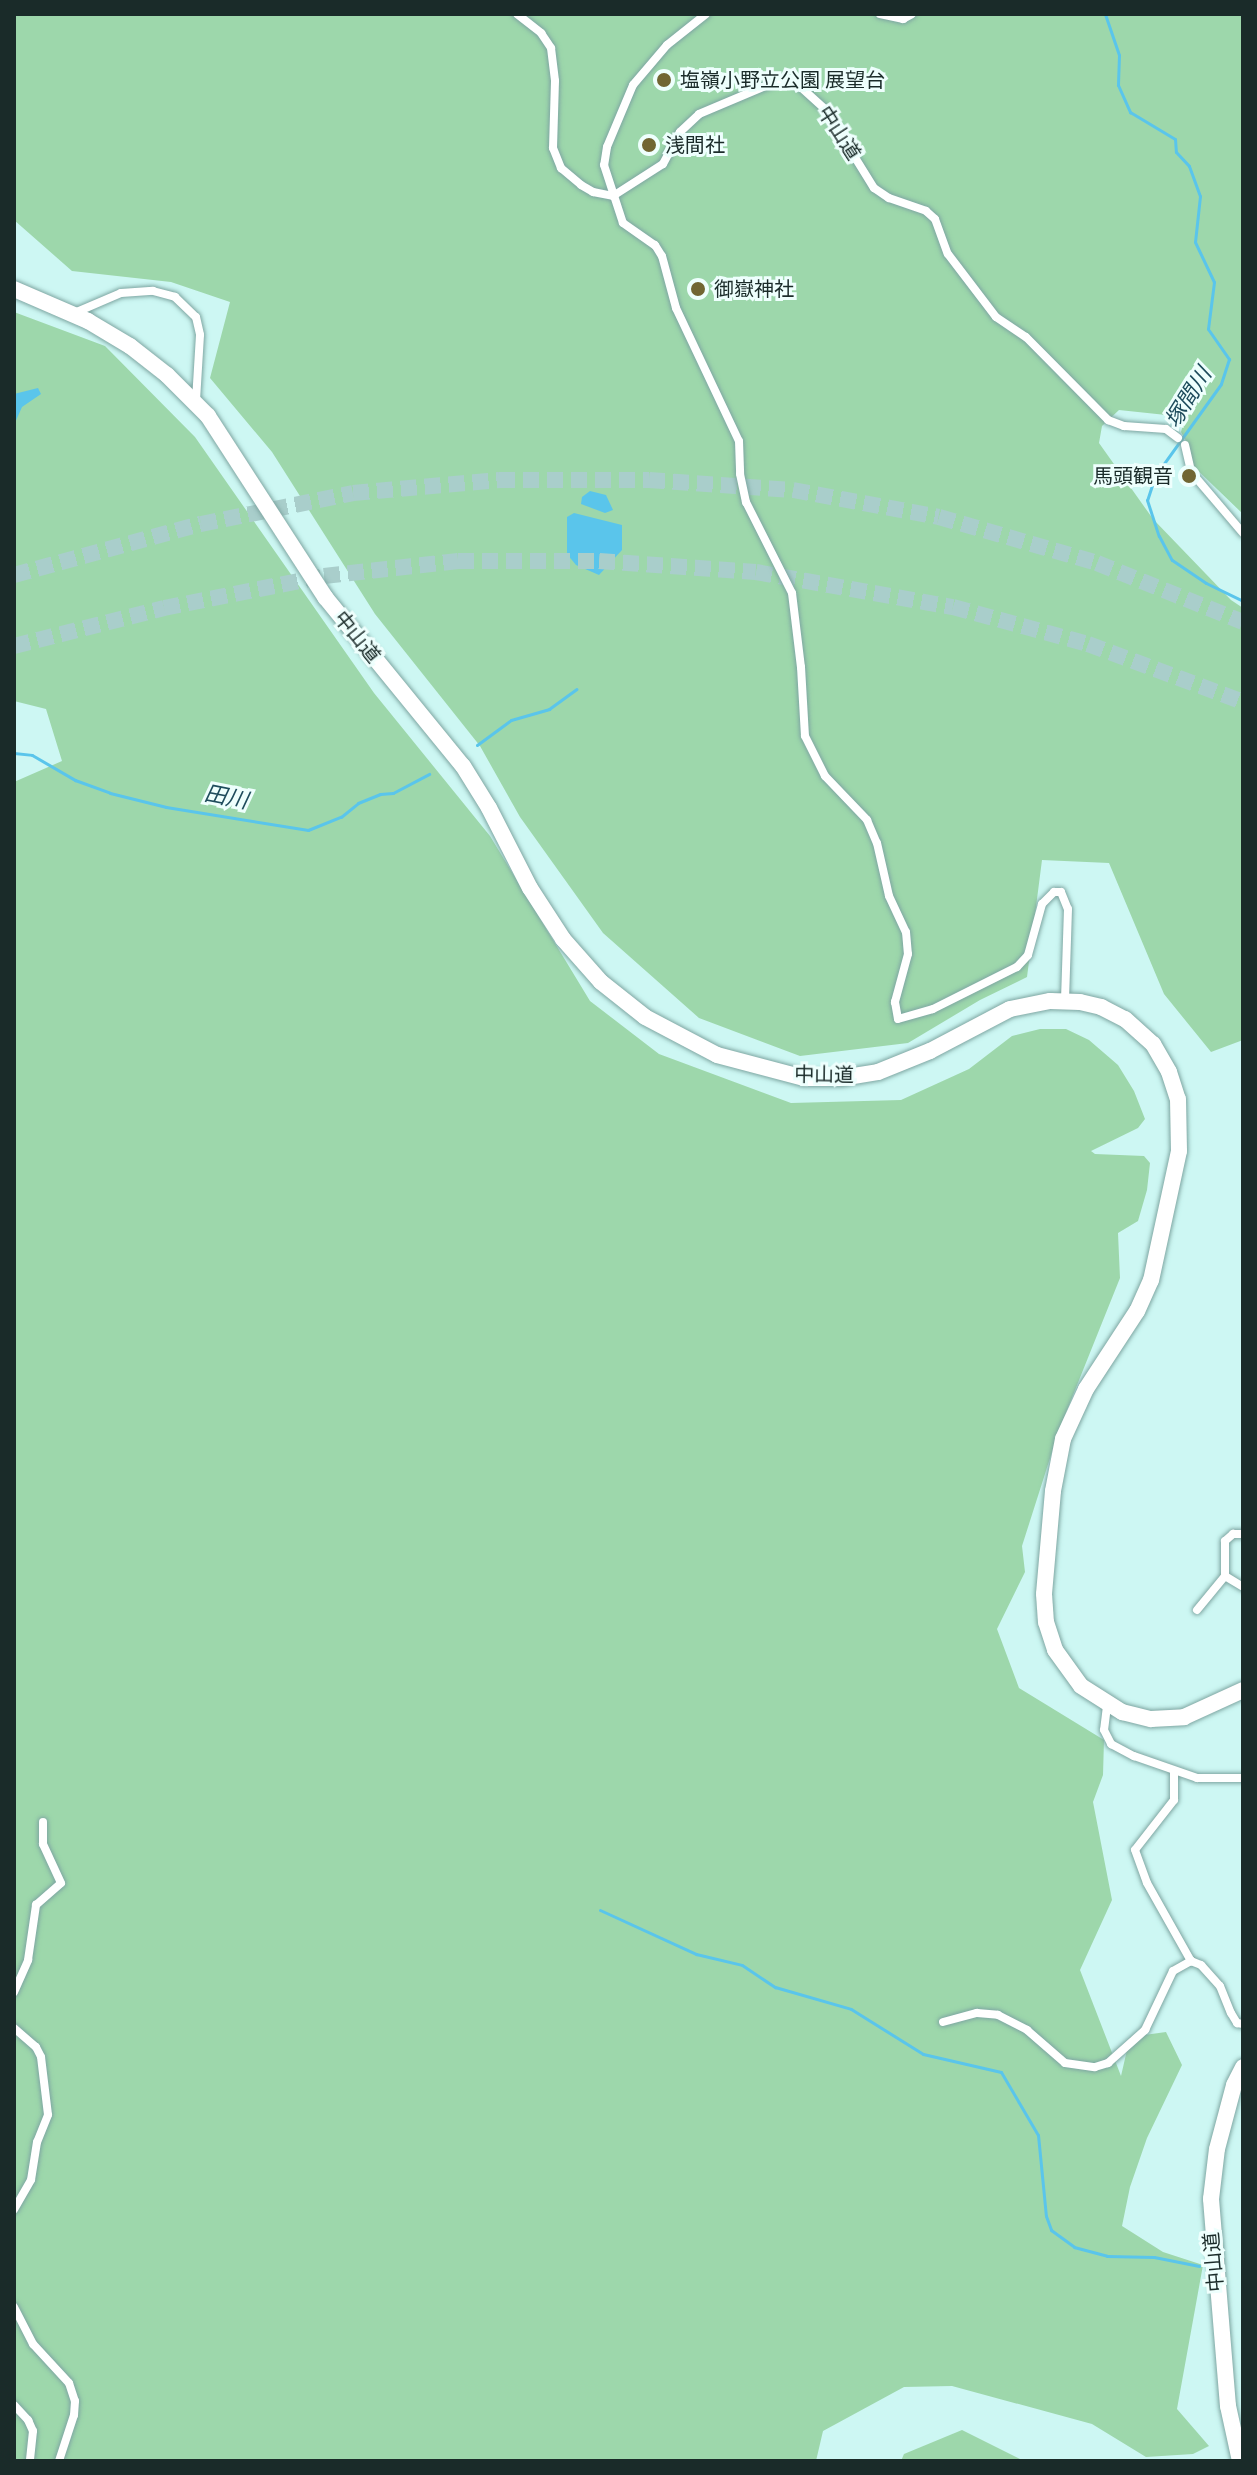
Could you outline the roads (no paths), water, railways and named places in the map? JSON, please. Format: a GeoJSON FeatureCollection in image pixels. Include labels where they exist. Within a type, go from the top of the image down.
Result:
{"type":"FeatureCollection","features":[{"type":"Feature","properties":{"kind":"highway","name":"中山道"},"geometry":{"type":"LineString","coordinates":[[14,289],[72,314],[130,346],[196,402],[219,431],[325,597],[463,766],[489,808],[530,888],[563,939],[601,982],[645,1017],[688,1043],[748,1066],[804,1078],[841,1078],[903,1063],[1010,1009],[1065,1000],[1101,1007],[1125,1019],[1153,1044],[1174,1084],[1180,1115],[1179,1151],[1151,1280],[1137,1311],[1072,1414],[1060,1450],[1053,1491],[1044,1594],[1049,1634],[1069,1672],[1107,1706],[1136,1716],[1168,1719],[1199,1712],[1243,1690]]}},
{"type":"Feature","properties":{"kind":"highway","name":"中山道"},"geometry":{"type":"LineString","coordinates":[[1240,2461],[1228,2406],[1211,2224],[1213,2171],[1238,2104],[1234,2085],[1243,2067]]}},
{"type":"Feature","properties":{"kind":"street"},"geometry":{"type":"LineString","coordinates":[[517,14],[541,33],[553,54],[551,136],[556,161],[581,185],[593,192],[613,196]]}},
{"type":"Feature","properties":{"kind":"street"},"geometry":{"type":"LineString","coordinates":[[706,14],[667,45],[633,85],[604,156],[623,223],[655,245],[662,256],[676,308],[739,441],[740,474],[746,502],[792,593],[805,736],[825,776],[867,820],[877,843],[889,896],[906,932],[908,954],[895,1002],[898,1019],[950,1002],[1017,967],[1028,955],[1042,904],[1054,892],[1061,892],[1068,909],[1065,1000]]}},
{"type":"Feature","properties":{"kind":"street"},"geometry":{"type":"LineString","coordinates":[[880,14],[903,19],[912,14]]}},
{"type":"Feature","properties":{"kind":"street","name":"中山道"},"geometry":{"type":"LineString","coordinates":[[613,196],[663,164],[680,132],[699,114],[775,81],[794,81],[825,109],[874,188],[935,219],[948,254],[996,317],[1026,337],[1108,420],[1124,426],[1166,429],[1182,442],[1194,478],[1243,533]]}},
{"type":"Feature","properties":{"kind":"street"},"geometry":{"type":"LineString","coordinates":[[72,314],[121,293],[153,291],[175,297],[196,317],[200,335],[196,402]]}},
{"type":"Feature","properties":{"kind":"street"},"geometry":{"type":"LineString","coordinates":[[1197,1610],[1225,1576],[1225,1541],[1233,1534],[1243,1534]]}},
{"type":"Feature","properties":{"kind":"street"},"geometry":{"type":"LineString","coordinates":[[1225,1576],[1243,1587]]}},
{"type":"Feature","properties":{"kind":"street"},"geometry":{"type":"LineString","coordinates":[[1107,1706],[1104,1730],[1111,1744],[1197,1778],[1243,1778]]}},
{"type":"Feature","properties":{"kind":"street"},"geometry":{"type":"LineString","coordinates":[[1174,1771],[1174,1800],[1135,1850],[1147,1883],[1191,1961],[1201,1965],[1220,1986],[1237,2023],[1243,2024]]}},
{"type":"Feature","properties":{"kind":"street"},"geometry":{"type":"LineString","coordinates":[[14,1992],[28,1960],[36,1905],[61,1883],[43,1844],[43,1822]]}},
{"type":"Feature","properties":{"kind":"street"},"geometry":{"type":"LineString","coordinates":[[943,2022],[977,2013],[998,2015],[1027,2030],[1065,2063],[1095,2067],[1120,2054],[1145,2030],[1173,1971],[1191,1961]]}},
{"type":"Feature","properties":{"kind":"street"},"geometry":{"type":"LineString","coordinates":[[14,2028],[36,2047],[41,2057],[48,2115],[37,2142],[31,2180],[14,2210]]}},
{"type":"Feature","properties":{"kind":"street"},"geometry":{"type":"LineString","coordinates":[[14,2307],[33,2344],[69,2383],[75,2401],[74,2415],[59,2461]]}},
{"type":"Feature","properties":{"kind":"street"},"geometry":{"type":"LineString","coordinates":[[14,2405],[28,2420],[33,2431],[30,2461]]}},
{"type":"Feature","properties":{"kind":"water"},"geometry":{"type":"Polygon","coordinates":[[[38,388],[41,394],[22,407],[14,425],[14,394],[38,388]]]}},
{"type":"Feature","properties":{"kind":"water"},"geometry":{"type":"Polygon","coordinates":[[[590,491],[606,495],[613,510],[605,513],[581,504],[582,497],[590,491]]]}},
{"type":"Feature","properties":{"kind":"water"},"geometry":{"type":"Polygon","coordinates":[[[574,513],[622,525],[622,550],[599,575],[576,565],[567,554],[567,517],[574,513]]]}},
{"type":"Feature","properties":{"kind":"waterway","name":"塚間川"},"geometry":{"type":"LineString","coordinates":[[1105,14],[1119,55],[1118,85],[1130,112],[1175,139],[1176,152],[1189,166],[1200,196],[1195,242],[1214,282],[1208,329],[1229,359],[1221,384],[1155,476],[1147,500],[1159,536],[1172,560],[1206,583],[1243,601]]}},
{"type":"Feature","properties":{"kind":"waterway","name":"田川"},"geometry":{"type":"LineString","coordinates":[[477,745],[511,720],[549,709],[577,689]]}},
{"type":"Feature","properties":{"kind":"waterway","name":"田川"},"geometry":{"type":"LineString","coordinates":[[14,753],[32,755],[75,780],[110,793],[166,807],[308,830],[341,817],[358,803],[380,794],[393,793],[429,774]]}},
{"type":"Feature","properties":{"kind":"waterway"},"geometry":{"type":"LineString","coordinates":[[600,1910],[696,1954],[742,1965],[775,1987],[851,2009],[923,2054],[1001,2072],[1038,2135],[1046,2216],[1051,2230],[1074,2247],[1107,2256],[1154,2257],[1199,2266]]}},
{"type":"Feature","properties":{"kind":"tunnel"},"geometry":{"type":"LineString","coordinates":[[14,575],[201,524],[353,493],[499,480],[649,480],[793,490],[939,517],[1097,563],[1243,622]]}},
{"type":"Feature","properties":{"kind":"tunnel"},"geometry":{"type":"LineString","coordinates":[[14,646],[164,608],[324,576],[458,561],[599,561],[756,572],[953,607],[1088,644],[1243,702]]}},
{"type":"Feature","properties":{"kind":"place","name":"塩嶺小野立公園 展望台"},"geometry":{"type":"Point","coordinates":[664,80]}},
{"type":"Feature","properties":{"kind":"place","name":"浅間社"},"geometry":{"type":"Point","coordinates":[649,145]}},
{"type":"Feature","properties":{"kind":"place","name":"御嶽神社"},"geometry":{"type":"Point","coordinates":[698,289]}},
{"type":"Feature","properties":{"kind":"place","name":"馬頭観音"},"geometry":{"type":"Point","coordinates":[1189,476]}}]}
